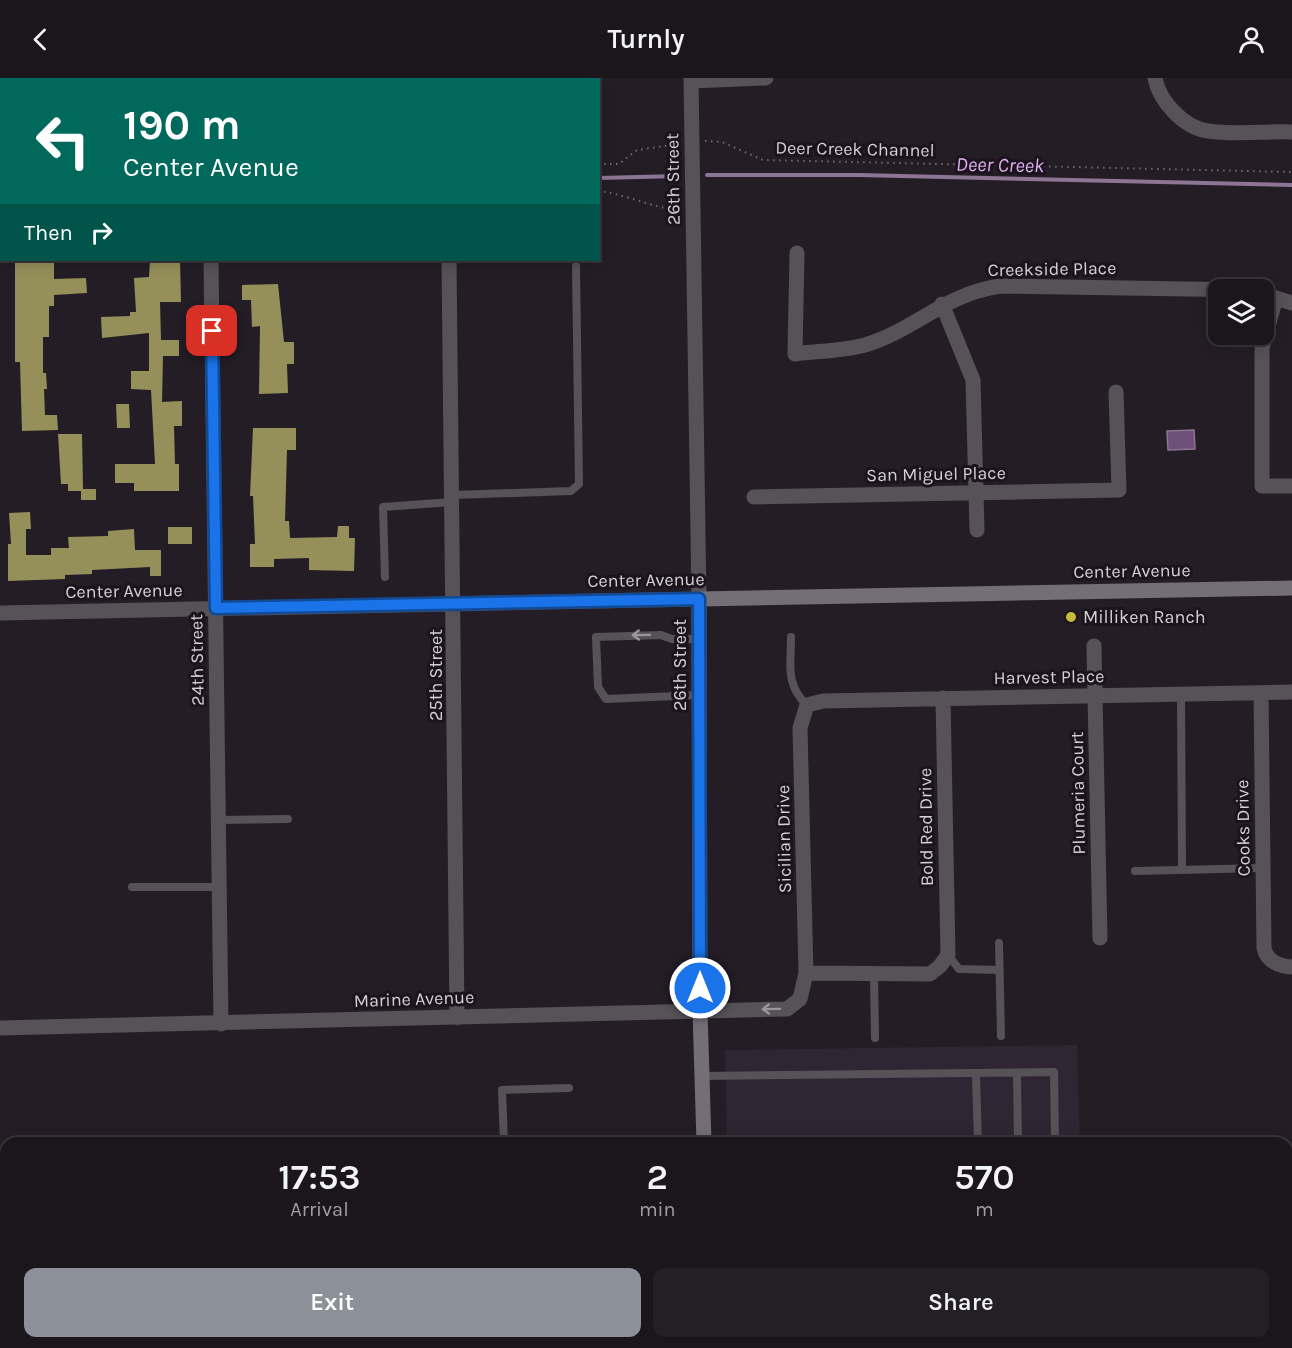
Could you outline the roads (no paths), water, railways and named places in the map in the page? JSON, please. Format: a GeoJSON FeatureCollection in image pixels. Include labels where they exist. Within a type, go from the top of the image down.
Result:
{"type":"FeatureCollection","features":[{"type":"Feature","properties":{"kind":"street"},"geometry":{"type":"LineString","coordinates":[[691,80],[766,78]]}},
{"type":"Feature","properties":{"kind":"street"},"geometry":{"type":"LineString","coordinates":[[1155,78],[1167,105],[1183,120],[1207,131],[1292,132]]}},
{"type":"Feature","properties":{"kind":"street","name":"26th Street"},"geometry":{"type":"LineString","coordinates":[[691,80],[699,599],[700,1010],[704,1137]]}},
{"type":"Feature","properties":{"kind":"street","name":"Creekside Place"},"geometry":{"type":"LineString","coordinates":[[797,253],[795,354],[864,345],[889,335],[942,304],[983,288],[1001,286],[1208,289]]}},
{"type":"Feature","properties":{"kind":"street","name":"24th Street"},"geometry":{"type":"LineString","coordinates":[[211,261],[221,1024]]}},
{"type":"Feature","properties":{"kind":"street","name":"25th Street"},"geometry":{"type":"LineString","coordinates":[[449,261],[454,498],[457,1018]]}},
{"type":"Feature","properties":{"kind":"street"},"geometry":{"type":"LineString","coordinates":[[1274,297],[1292,303]]}},
{"type":"Feature","properties":{"kind":"street"},"geometry":{"type":"LineString","coordinates":[[942,304],[973,380],[977,530]]}},
{"type":"Feature","properties":{"kind":"street"},"geometry":{"type":"LineString","coordinates":[[1262,345],[1262,486],[1292,486]]}},
{"type":"Feature","properties":{"kind":"street","name":"San Miguel Place"},"geometry":{"type":"LineString","coordinates":[[754,497],[1119,489],[1116,392]]}},
{"type":"Feature","properties":{"kind":"street","name":"Center Avenue"},"geometry":{"type":"LineString","coordinates":[[0,612],[1292,588]]}},
{"type":"Feature","properties":{"kind":"street","name":"Plumeria Court"},"geometry":{"type":"LineString","coordinates":[[1094,646],[1100,938]]}},
{"type":"Feature","properties":{"kind":"street","name":"Harvest Place"},"geometry":{"type":"LineString","coordinates":[[807,705],[823,701],[1292,692]]}},
{"type":"Feature","properties":{"kind":"street","name":"Cooks Drive"},"geometry":{"type":"LineString","coordinates":[[1262,693],[1264,948],[1270,960],[1279,965],[1292,967]]}},
{"type":"Feature","properties":{"kind":"street","name":"Bold Red Drive"},"geometry":{"type":"LineString","coordinates":[[943,698],[948,955]]}},
{"type":"Feature","properties":{"kind":"street","name":"Sicilian Drive"},"geometry":{"type":"LineString","coordinates":[[807,705],[800,728],[807,974]]}},
{"type":"Feature","properties":{"kind":"street"},"geometry":{"type":"LineString","coordinates":[[807,974],[930,974],[948,955]]}},
{"type":"Feature","properties":{"kind":"street","name":"Marine Avenue"},"geometry":{"type":"LineString","coordinates":[[0,1028],[787,1009],[800,999],[807,974]]}},
{"type":"Feature","properties":{"kind":"lane"},"geometry":{"type":"LineString","coordinates":[[385,577],[383,507],[454,498],[571,490],[579,484],[576,266]]}},
{"type":"Feature","properties":{"kind":"lane"},"geometry":{"type":"LineString","coordinates":[[699,639],[672,639],[661,635],[596,637],[598,687],[606,699],[699,695]]}},
{"type":"Feature","properties":{"kind":"lane"},"geometry":{"type":"LineString","coordinates":[[791,637],[791,684],[807,705]]}},
{"type":"Feature","properties":{"kind":"lane"},"geometry":{"type":"LineString","coordinates":[[1181,695],[1182,870]]}},
{"type":"Feature","properties":{"kind":"lane"},"geometry":{"type":"LineString","coordinates":[[218,820],[288,819]]}},
{"type":"Feature","properties":{"kind":"lane"},"geometry":{"type":"LineString","coordinates":[[1135,872],[1263,868]]}},
{"type":"Feature","properties":{"kind":"lane"},"geometry":{"type":"LineString","coordinates":[[132,887],[219,887]]}},
{"type":"Feature","properties":{"kind":"lane"},"geometry":{"type":"LineString","coordinates":[[999,942],[1001,1036]]}},
{"type":"Feature","properties":{"kind":"lane"},"geometry":{"type":"LineString","coordinates":[[948,955],[959,969],[999,970]]}},
{"type":"Feature","properties":{"kind":"lane"},"geometry":{"type":"LineString","coordinates":[[874,975],[875,1038]]}},
{"type":"Feature","properties":{"kind":"lane"},"geometry":{"type":"LineString","coordinates":[[702,1076],[1054,1072],[1055,1137]]}},
{"type":"Feature","properties":{"kind":"lane"},"geometry":{"type":"LineString","coordinates":[[1017,1073],[1018,1137]]}},
{"type":"Feature","properties":{"kind":"lane"},"geometry":{"type":"LineString","coordinates":[[976,1074],[978,1137]]}},
{"type":"Feature","properties":{"kind":"lane"},"geometry":{"type":"LineString","coordinates":[[504,1137],[502,1090],[569,1088]]}},
{"type":"Feature","properties":{"kind":"waterway","name":"Deer Creek"},"geometry":{"type":"LineString","coordinates":[[707,175],[859,175],[1292,185]]}},
{"type":"Feature","properties":{"kind":"waterway","name":"Deer Creek"},"geometry":{"type":"LineString","coordinates":[[600,178],[679,176]]}},
{"type":"Feature","properties":{"kind":"place","name":"Milliken Ranch"},"geometry":{"type":"Point","coordinates":[1071,617]}}]}
